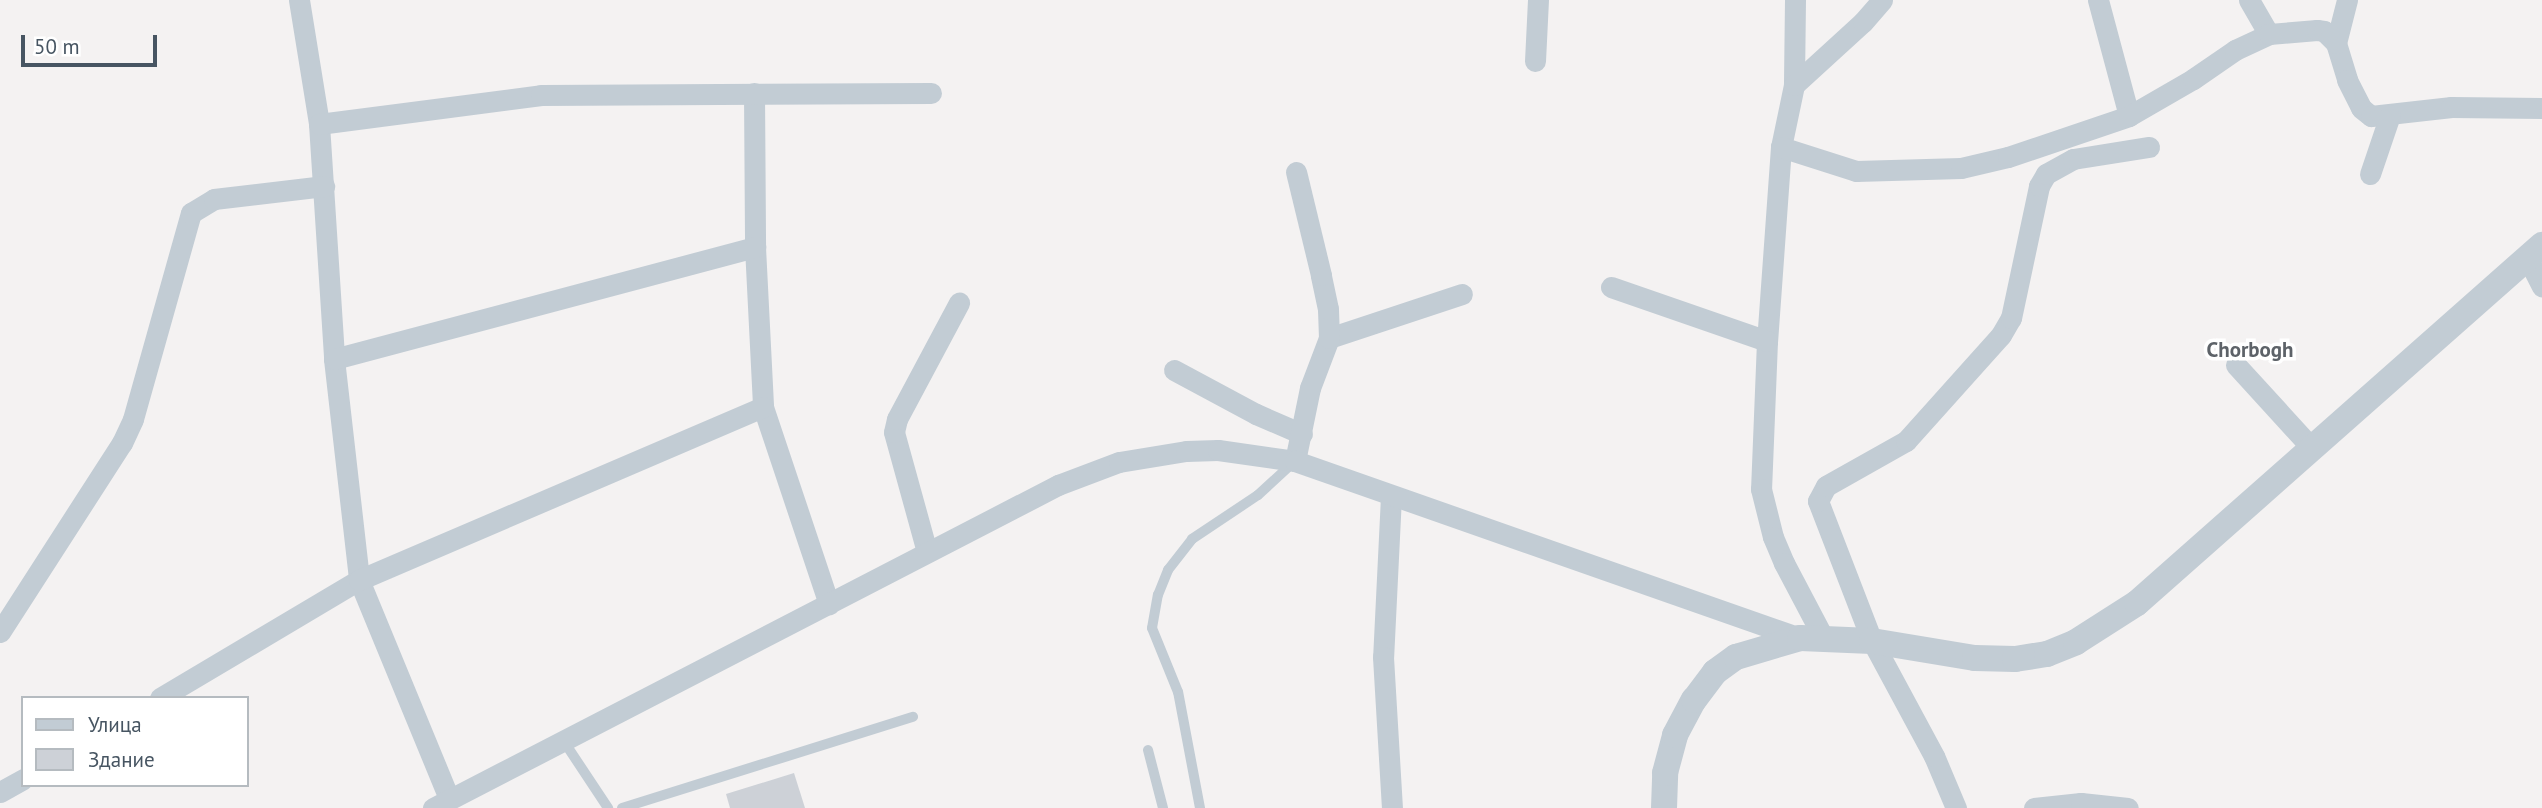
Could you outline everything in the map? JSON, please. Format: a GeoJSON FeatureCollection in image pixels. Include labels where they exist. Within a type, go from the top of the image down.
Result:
{"type":"FeatureCollection","features":[{"type":"Feature","properties":{"kind":"street"},"geometry":{"type":"LineString","coordinates":[[299,0],[319,124],[334,359],[359,580],[441,803],[1058,485],[1119,462],[1186,451],[1218,450],[1295,461],[1812,639]]}},
{"type":"Feature","properties":{"kind":"street"},"geometry":{"type":"LineString","coordinates":[[1535,61],[1538,0]]}},
{"type":"Feature","properties":{"kind":"street"},"geometry":{"type":"LineString","coordinates":[[1795,0],[1794,85],[1781,147],[1767,341],[1762,489],[1773,537],[1812,639]]}},
{"type":"Feature","properties":{"kind":"street"},"geometry":{"type":"LineString","coordinates":[[1794,85],[1863,22],[1881,0]]}},
{"type":"Feature","properties":{"kind":"street"},"geometry":{"type":"LineString","coordinates":[[2098,0],[2129,116]]}},
{"type":"Feature","properties":{"kind":"street"},"geometry":{"type":"LineString","coordinates":[[2249,0],[2269,34]]}},
{"type":"Feature","properties":{"kind":"street"},"geometry":{"type":"LineString","coordinates":[[2336,43],[2347,0]]}},
{"type":"Feature","properties":{"kind":"street"},"geometry":{"type":"LineString","coordinates":[[1781,147],[1856,171],[1950,169],[2008,157],[2129,116],[2193,79],[2235,50],[2269,34],[2317,30],[2324,31],[2336,43],[2347,80],[2361,108],[2371,117],[2451,107],[2542,108]]}},
{"type":"Feature","properties":{"kind":"street"},"geometry":{"type":"LineString","coordinates":[[754,93],[755,247],[763,407],[829,604]]}},
{"type":"Feature","properties":{"kind":"street"},"geometry":{"type":"LineString","coordinates":[[319,124],[541,95],[931,93]]}},
{"type":"Feature","properties":{"kind":"street"},"geometry":{"type":"LineString","coordinates":[[2370,174],[2390,115]]}},
{"type":"Feature","properties":{"kind":"street"},"geometry":{"type":"LineString","coordinates":[[1956,808],[1934,756],[1872,641],[1820,510],[1821,492],[1826,486],[1906,441],[2001,335],[2011,318],[2039,186],[2046,174],[2073,159],[2150,146]]}},
{"type":"Feature","properties":{"kind":"street"},"geometry":{"type":"LineString","coordinates":[[1295,461],[1310,388],[1329,338],[1324,286],[1296,173]]}},
{"type":"Feature","properties":{"kind":"street"},"geometry":{"type":"LineString","coordinates":[[0,632],[122,443],[133,419],[191,213],[214,200],[324,186]]}},
{"type":"Feature","properties":{"kind":"street"},"geometry":{"type":"LineString","coordinates":[[334,359],[755,247]]}},
{"type":"Feature","properties":{"kind":"street"},"geometry":{"type":"LineString","coordinates":[[1664,808],[1664,773],[1675,735],[1693,700],[1715,672],[1736,657],[1812,639],[1872,641],[1975,658],[2015,659],[2047,654],[2076,642],[2137,603],[2535,251],[2542,286]]}},
{"type":"Feature","properties":{"kind":"street"},"geometry":{"type":"LineString","coordinates":[[1611,287],[1767,341]]}},
{"type":"Feature","properties":{"kind":"street"},"geometry":{"type":"LineString","coordinates":[[1329,338],[1436,306],[1462,294]]}},
{"type":"Feature","properties":{"kind":"street"},"geometry":{"type":"LineString","coordinates":[[927,552],[894,432],[897,419],[959,303]]}},
{"type":"Feature","properties":{"kind":"street"},"geometry":{"type":"LineString","coordinates":[[2236,365],[2311,447]]}},
{"type":"Feature","properties":{"kind":"street"},"geometry":{"type":"LineString","coordinates":[[1174,370],[1256,414],[1301,434]]}},
{"type":"Feature","properties":{"kind":"street"},"geometry":{"type":"LineString","coordinates":[[163,696],[359,580],[763,407]]}},
{"type":"Feature","properties":{"kind":"street"},"geometry":{"type":"LineString","coordinates":[[1391,496],[1383,657],[1392,808]]}},
{"type":"Feature","properties":{"kind":"street"},"geometry":{"type":"LineString","coordinates":[[0,792],[21,780]]}},
{"type":"Feature","properties":{"kind":"street"},"geometry":{"type":"LineString","coordinates":[[2034,808],[2081,803],[2128,808]]}},
{"type":"Feature","properties":{"kind":"lane"},"geometry":{"type":"LineString","coordinates":[[1199,808],[1178,692],[1152,628],[1158,595],[1168,570],[1192,539],[1258,495],[1295,461]]}},
{"type":"Feature","properties":{"kind":"lane"},"geometry":{"type":"LineString","coordinates":[[622,808],[913,717]]}},
{"type":"Feature","properties":{"kind":"lane"},"geometry":{"type":"LineString","coordinates":[[563,740],[608,808]]}},
{"type":"Feature","properties":{"kind":"lane"},"geometry":{"type":"LineString","coordinates":[[1148,750],[1163,808]]}},
{"type":"Feature","properties":{"kind":"building"},"geometry":{"type":"Polygon","coordinates":[[[794,773],[805,808],[730,808],[726,794],[794,773]]]}},
{"type":"Feature","properties":{"kind":"district","name":"Chorbogh"},"geometry":{"type":"Point","coordinates":[2250,350]}}]}
